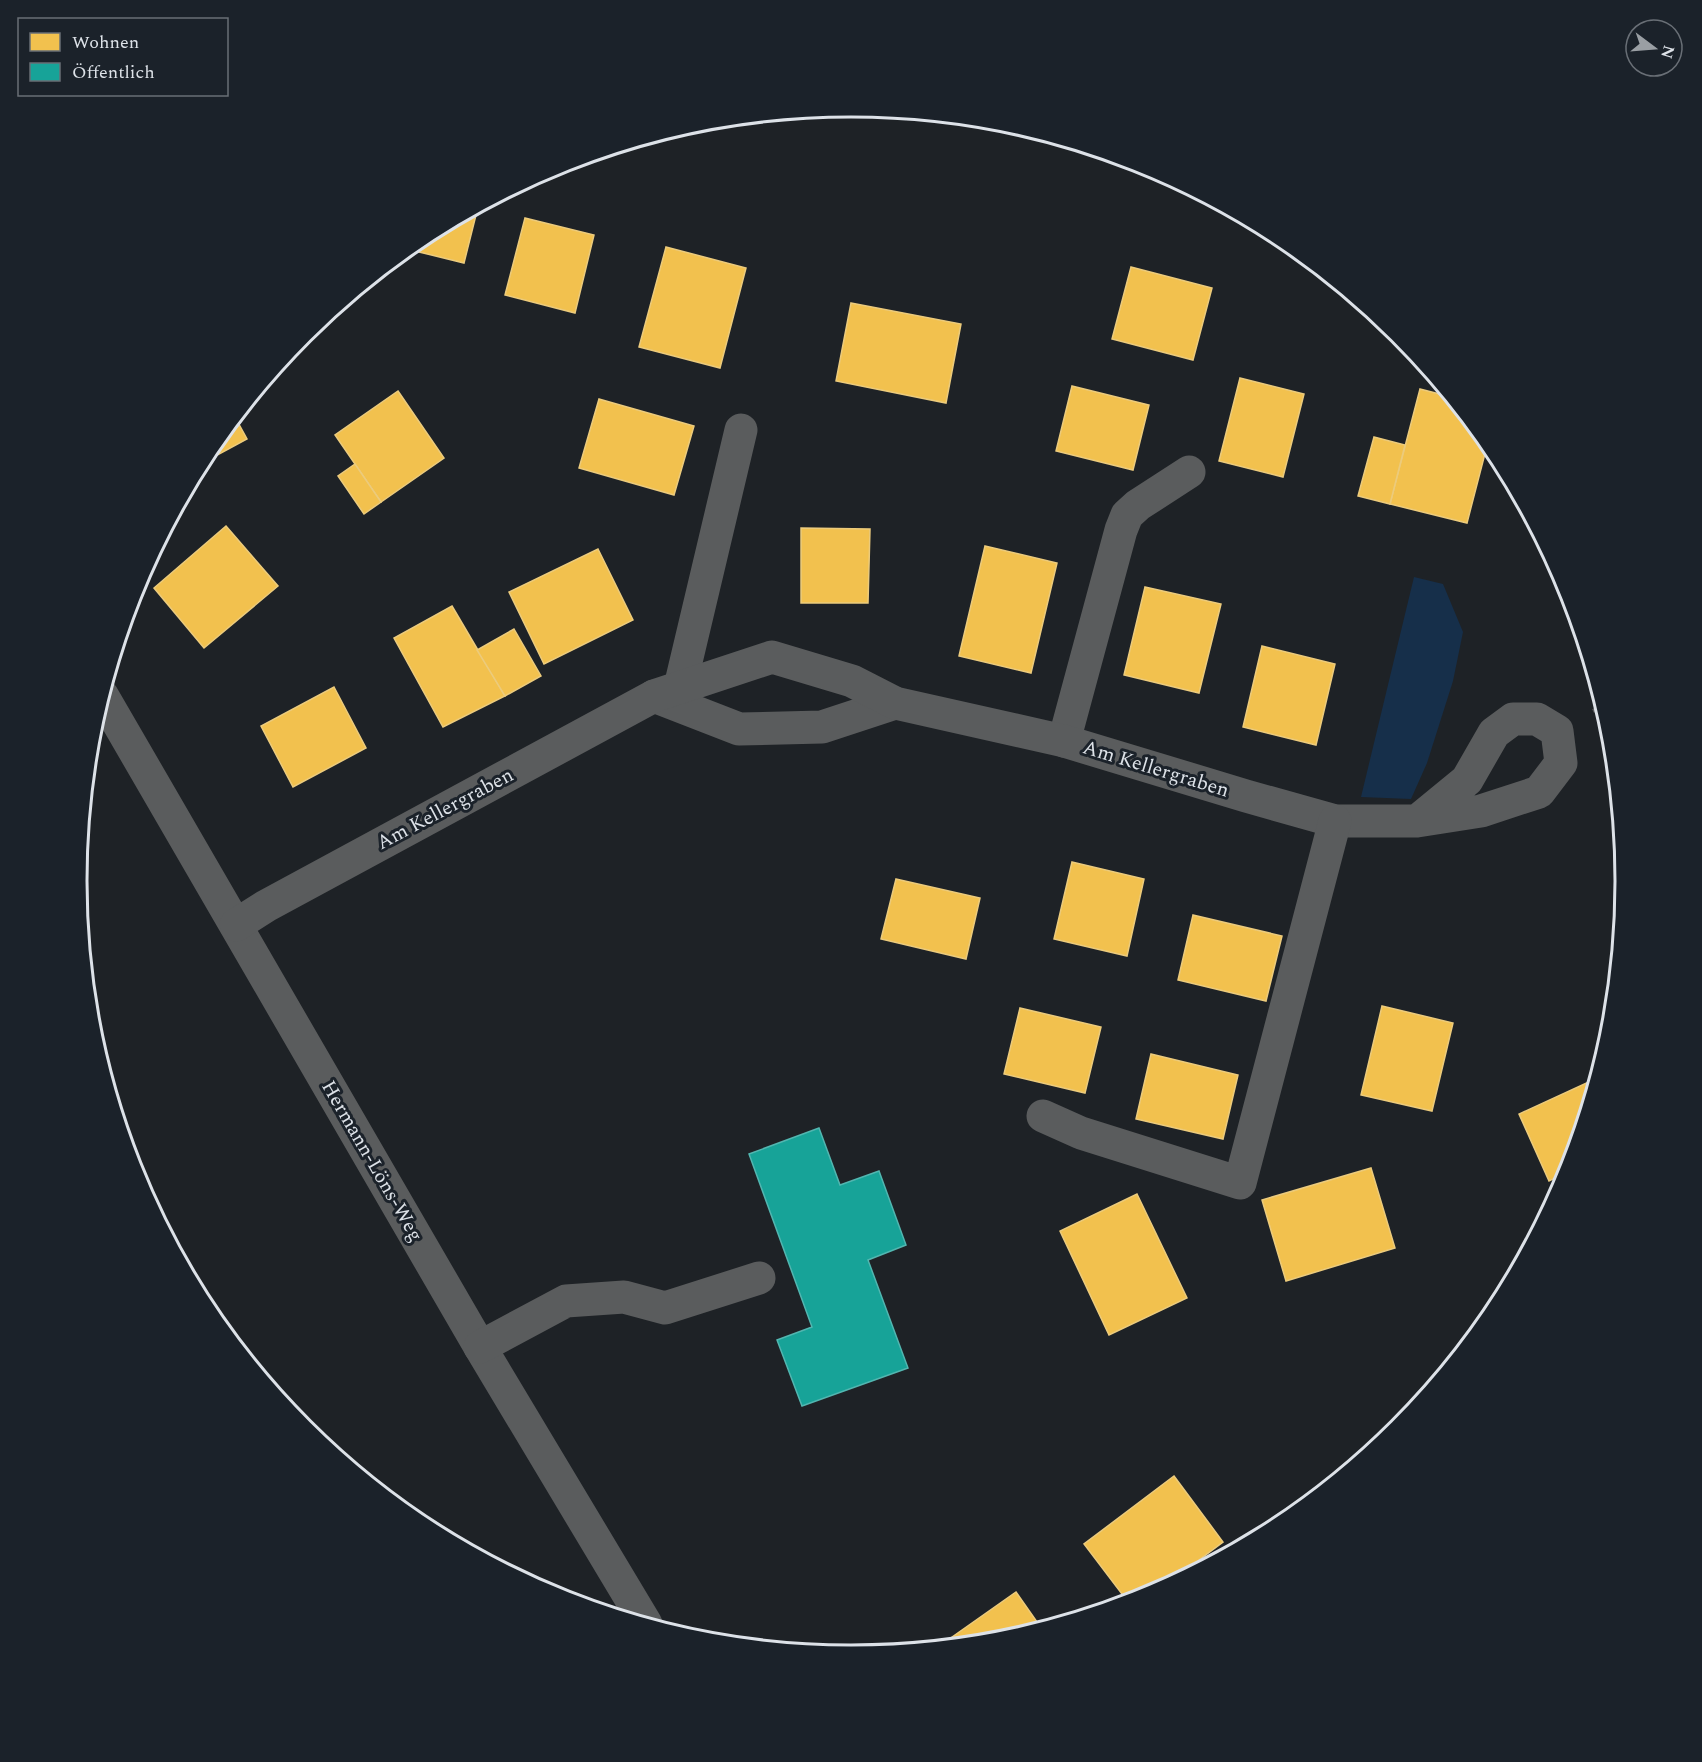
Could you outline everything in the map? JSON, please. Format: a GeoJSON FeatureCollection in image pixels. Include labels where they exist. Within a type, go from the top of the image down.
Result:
{"type":"FeatureCollection","features":[{"type":"Feature","properties":{"kind":"street"},"geometry":{"type":"LineString","coordinates":[[741,430],[667,691],[739,729],[822,727],[895,703]]}},
{"type":"Feature","properties":{"kind":"street"},"geometry":{"type":"LineString","coordinates":[[1064,741],[1127,514],[1189,472]]}},
{"type":"Feature","properties":{"kind":"street","name":"Am Kellergraben"},"geometry":{"type":"LineString","coordinates":[[236,925],[266,906],[667,691],[772,657],[852,681],[895,703],[1064,741],[1335,821],[1417,821]]}},
{"type":"Feature","properties":{"kind":"street","name":"Hermann-Löns-Weg"},"geometry":{"type":"LineString","coordinates":[[108,705],[480,1347],[641,1615]]}},
{"type":"Feature","properties":{"kind":"street"},"geometry":{"type":"LineString","coordinates":[[1043,1116],[1081,1133],[1240,1183],[1335,821]]}},
{"type":"Feature","properties":{"kind":"street"},"geometry":{"type":"LineString","coordinates":[[480,1347],[566,1300],[624,1297],[664,1308],[759,1278]]}},
{"type":"Feature","properties":{"kind":"shaded area"},"geometry":{"type":"Polygon","coordinates":[[[1414,577],[1443,584],[1463,632],[1453,681],[1427,763],[1411,799],[1361,797],[1414,577]]]}},
{"type":"Feature","properties":{"kind":"building: Wohnen"},"geometry":{"type":"Polygon","coordinates":[[[476,215],[464,263],[419,252],[476,215]]]}},
{"type":"Feature","properties":{"kind":"building: Wohnen"},"geometry":{"type":"Polygon","coordinates":[[[525,218],[594,235],[575,313],[505,295],[525,218]]]}},
{"type":"Feature","properties":{"kind":"building: Wohnen"},"geometry":{"type":"Polygon","coordinates":[[[666,247],[746,268],[720,368],[639,347],[666,247]]]}},
{"type":"Feature","properties":{"kind":"building: Wohnen"},"geometry":{"type":"Polygon","coordinates":[[[1131,267],[1212,288],[1193,360],[1112,339],[1131,267]]]}},
{"type":"Feature","properties":{"kind":"building: Wohnen"},"geometry":{"type":"Polygon","coordinates":[[[851,303],[961,324],[946,403],[836,381],[851,303]]]}},
{"type":"Feature","properties":{"kind":"building: Wohnen"},"geometry":{"type":"Polygon","coordinates":[[[1240,378],[1304,394],[1283,477],[1219,461],[1240,378]]]}},
{"type":"Feature","properties":{"kind":"building: Wohnen"},"geometry":{"type":"Polygon","coordinates":[[[1072,386],[1149,405],[1133,470],[1056,451],[1072,386]]]}},
{"type":"Feature","properties":{"kind":"building: Wohnen"},"geometry":{"type":"Polygon","coordinates":[[[1420,389],[1439,394],[1485,455],[1467,523],[1390,504],[1420,389]]]}},
{"type":"Feature","properties":{"kind":"building: Wohnen"},"geometry":{"type":"Polygon","coordinates":[[[398,391],[444,458],[381,502],[335,435],[398,391]]]}},
{"type":"Feature","properties":{"kind":"building: Wohnen"},"geometry":{"type":"Polygon","coordinates":[[[599,399],[694,426],[674,495],[579,468],[599,399]]]}},
{"type":"Feature","properties":{"kind":"building: Wohnen"},"geometry":{"type":"Polygon","coordinates":[[[239,424],[247,439],[217,455],[239,424]]]}},
{"type":"Feature","properties":{"kind":"building: Wohnen"},"geometry":{"type":"Polygon","coordinates":[[[1374,437],[1405,445],[1390,504],[1358,496],[1374,437]]]}},
{"type":"Feature","properties":{"kind":"building: Wohnen"},"geometry":{"type":"Polygon","coordinates":[[[355,464],[381,502],[364,514],[338,476],[355,464]]]}},
{"type":"Feature","properties":{"kind":"building: Wohnen"},"geometry":{"type":"Polygon","coordinates":[[[226,526],[278,586],[204,648],[154,588],[226,526]]]}},
{"type":"Feature","properties":{"kind":"building: Wohnen"},"geometry":{"type":"Polygon","coordinates":[[[801,528],[870,529],[868,603],[801,603],[801,528]]]}},
{"type":"Feature","properties":{"kind":"building: Wohnen"},"geometry":{"type":"Polygon","coordinates":[[[985,546],[1057,563],[1031,673],[959,656],[985,546]]]}},
{"type":"Feature","properties":{"kind":"building: Wohnen"},"geometry":{"type":"Polygon","coordinates":[[[598,549],[633,620],[544,664],[509,592],[598,549]]]}},
{"type":"Feature","properties":{"kind":"building: Wohnen"},"geometry":{"type":"Polygon","coordinates":[[[1145,587],[1221,604],[1199,693],[1124,675],[1145,587]]]}},
{"type":"Feature","properties":{"kind":"building: Wohnen"},"geometry":{"type":"Polygon","coordinates":[[[452,606],[505,696],[443,727],[394,638],[452,606]]]}},
{"type":"Feature","properties":{"kind":"building: Wohnen"},"geometry":{"type":"Polygon","coordinates":[[[514,629],[541,676],[505,696],[477,650],[514,629]]]}},
{"type":"Feature","properties":{"kind":"building: Wohnen"},"geometry":{"type":"Polygon","coordinates":[[[1262,646],[1335,664],[1316,745],[1243,727],[1262,646]]]}},
{"type":"Feature","properties":{"kind":"building: Wohnen"},"geometry":{"type":"Polygon","coordinates":[[[334,687],[366,748],[293,787],[261,726],[334,687]]]}},
{"type":"Feature","properties":{"kind":"building: Wohnen"},"geometry":{"type":"Polygon","coordinates":[[[1072,862],[1144,879],[1127,956],[1054,939],[1072,862]]]}},
{"type":"Feature","properties":{"kind":"building: Wohnen"},"geometry":{"type":"Polygon","coordinates":[[[896,879],[980,898],[966,959],[881,939],[896,879]]]}},
{"type":"Feature","properties":{"kind":"building: Wohnen"},"geometry":{"type":"Polygon","coordinates":[[[1193,915],[1282,936],[1266,1001],[1178,980],[1193,915]]]}},
{"type":"Feature","properties":{"kind":"building: Wohnen"},"geometry":{"type":"Polygon","coordinates":[[[1382,1006],[1453,1023],[1432,1111],[1361,1095],[1382,1006]]]}},
{"type":"Feature","properties":{"kind":"building: Wohnen"},"geometry":{"type":"Polygon","coordinates":[[[1020,1008],[1101,1027],[1085,1093],[1004,1074],[1020,1008]]]}},
{"type":"Feature","properties":{"kind":"building: Wohnen"},"geometry":{"type":"Polygon","coordinates":[[[1151,1054],[1238,1075],[1223,1139],[1136,1119],[1151,1054]]]}},
{"type":"Feature","properties":{"kind":"building: Wohnen"},"geometry":{"type":"Polygon","coordinates":[[[1588,1082],[1557,1173],[1555,1178],[1549,1181],[1519,1114],[1588,1082]]]}},
{"type":"Feature","properties":{"kind":"building: Wohnen"},"geometry":{"type":"Polygon","coordinates":[[[1371,1168],[1395,1248],[1286,1281],[1262,1200],[1371,1168]]]}},
{"type":"Feature","properties":{"kind":"building: Wohnen"},"geometry":{"type":"Polygon","coordinates":[[[1137,1194],[1187,1298],[1109,1335],[1060,1231],[1137,1194]]]}},
{"type":"Feature","properties":{"kind":"building: Wohnen"},"geometry":{"type":"Polygon","coordinates":[[[1174,1476],[1223,1542],[1195,1563],[1122,1595],[1084,1544],[1174,1476]]]}},
{"type":"Feature","properties":{"kind":"building: Wohnen"},"geometry":{"type":"Polygon","coordinates":[[[1016,1592],[1037,1622],[1000,1630],[951,1638],[1016,1592]]]}},
{"type":"Feature","properties":{"kind":"building: Öffentlich"},"geometry":{"type":"Polygon","coordinates":[[[819,1128],[840,1185],[879,1171],[906,1245],[868,1260],[908,1368],[802,1406],[777,1340],[812,1327],[749,1154],[819,1128]]]}}]}
